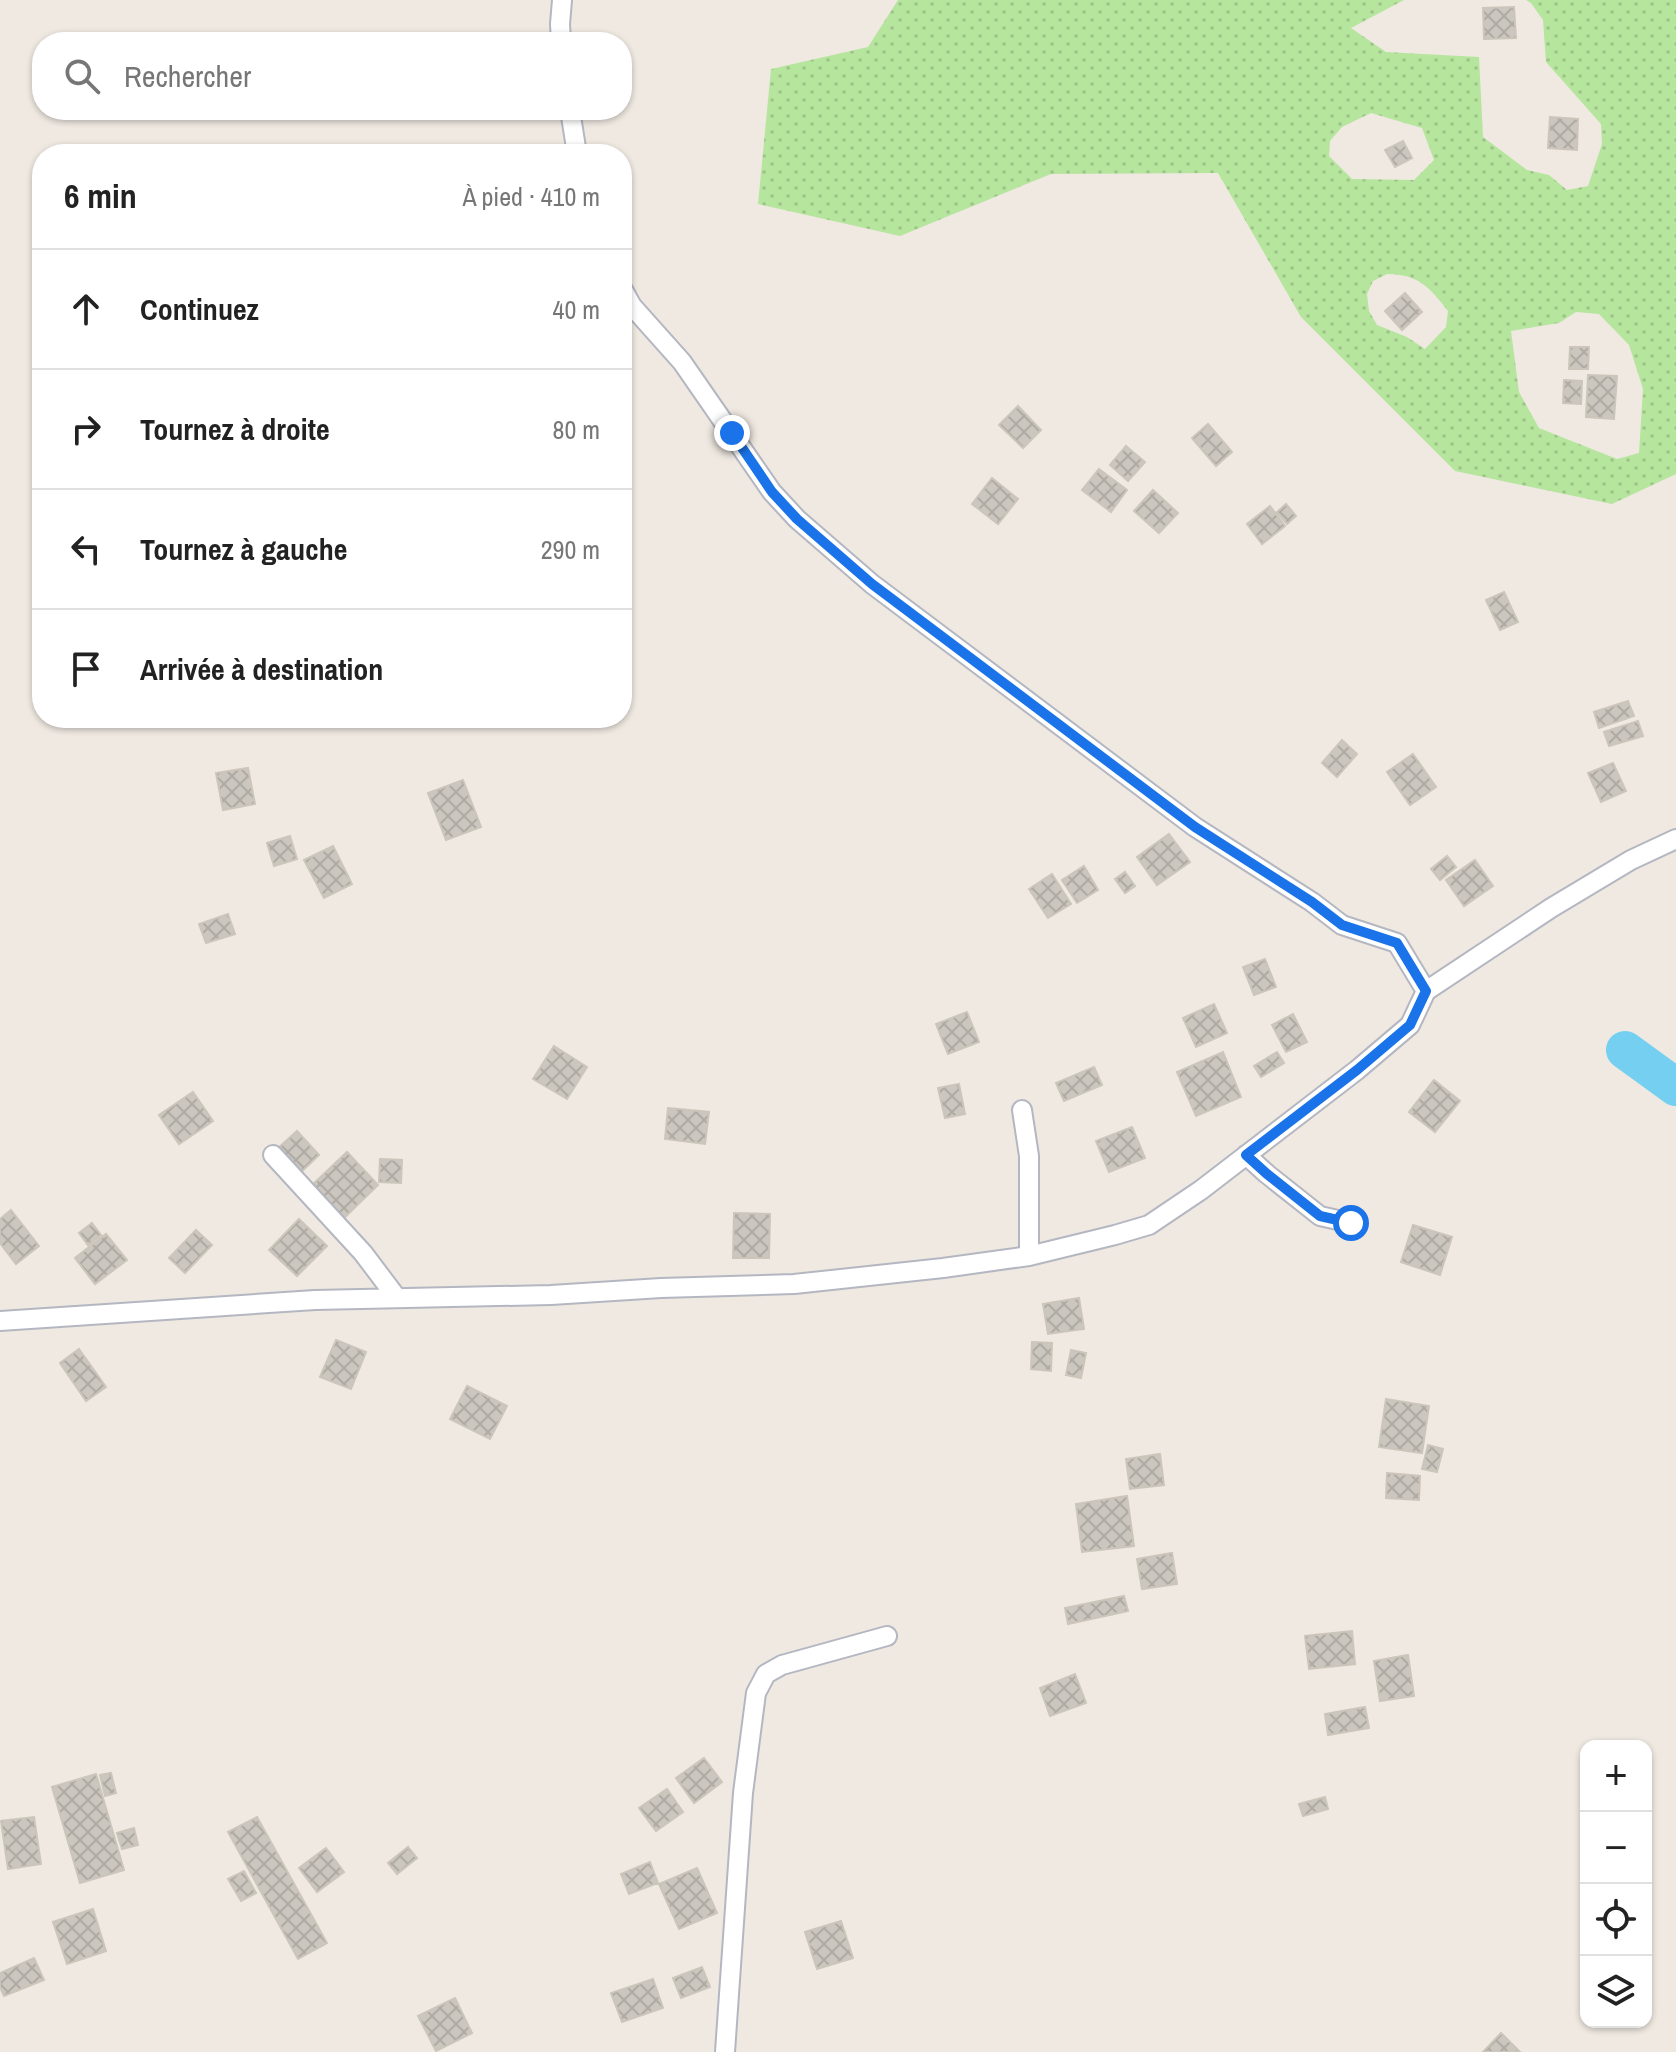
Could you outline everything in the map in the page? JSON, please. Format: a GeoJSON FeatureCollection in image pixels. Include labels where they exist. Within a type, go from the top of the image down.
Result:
{"type":"FeatureCollection","features":[{"type":"Feature","properties":{"kind":"street"},"geometry":{"type":"LineString","coordinates":[[560,32],[562,0]]}},
{"type":"Feature","properties":{"kind":"street"},"geometry":{"type":"LineString","coordinates":[[572,120],[575,144]]}},
{"type":"Feature","properties":{"kind":"street"},"geometry":{"type":"LineString","coordinates":[[632,306],[682,362],[772,492],[797,519],[872,584],[1195,827],[1312,902],[1342,925],[1397,943],[1426,991]]}},
{"type":"Feature","properties":{"kind":"street"},"geometry":{"type":"LineString","coordinates":[[0,1321],[315,1300],[551,1295],[794,1284],[1029,1256],[1115,1235],[1149,1225],[1201,1190],[1357,1070],[1410,1025],[1426,991],[1551,908],[1631,860],[1676,839]]}},
{"type":"Feature","properties":{"kind":"street"},"geometry":{"type":"LineString","coordinates":[[1022,1110],[1029,1156],[1029,1256]]}},
{"type":"Feature","properties":{"kind":"street"},"geometry":{"type":"LineString","coordinates":[[273,1155],[363,1253],[397,1298]]}},
{"type":"Feature","properties":{"kind":"street"},"geometry":{"type":"LineString","coordinates":[[1246,1155],[1320,1216],[1351,1223]]}},
{"type":"Feature","properties":{"kind":"street"},"geometry":{"type":"LineString","coordinates":[[725,2052],[743,1793],[756,1693],[766,1674],[782,1665],[887,1636]]}},
{"type":"Feature","properties":{"kind":"green space"},"geometry":{"type":"Polygon","coordinates":[[[898,0],[1404,0],[1351,28],[1386,52],[1479,57],[1483,137],[1527,170],[1549,175],[1567,190],[1588,186],[1602,144],[1601,124],[1546,62],[1543,20],[1526,0],[1676,0],[1676,474],[1612,504],[1455,471],[1301,317],[1218,173],[1051,174],[900,236],[758,204],[771,69],[868,47],[898,0]],[[1371,113],[1342,127],[1330,141],[1329,156],[1352,179],[1414,180],[1434,160],[1422,128],[1371,113]],[[1387,274],[1373,281],[1367,294],[1369,311],[1377,325],[1407,337],[1425,349],[1446,327],[1448,311],[1423,284],[1408,277],[1387,274]],[[1576,312],[1559,323],[1511,331],[1519,392],[1539,428],[1617,459],[1639,453],[1643,389],[1629,345],[1599,314],[1576,312]]]}},
{"type":"Feature","properties":{"kind":"building"},"geometry":{"type":"Polygon","coordinates":[[[1514,7],[1516,38],[1484,39],[1483,8],[1514,7]]]}},
{"type":"Feature","properties":{"kind":"building"},"geometry":{"type":"Polygon","coordinates":[[[1550,117],[1578,119],[1577,150],[1548,148],[1550,117]]]}},
{"type":"Feature","properties":{"kind":"building"},"geometry":{"type":"Polygon","coordinates":[[[1403,141],[1412,158],[1395,167],[1385,150],[1403,141]]]}},
{"type":"Feature","properties":{"kind":"building"},"geometry":{"type":"Polygon","coordinates":[[[1405,293],[1422,312],[1402,330],[1385,311],[1405,293]]]}},
{"type":"Feature","properties":{"kind":"building"},"geometry":{"type":"Polygon","coordinates":[[[1570,347],[1589,347],[1588,369],[1569,369],[1570,347]]]}},
{"type":"Feature","properties":{"kind":"building"},"geometry":{"type":"Polygon","coordinates":[[[1588,375],[1617,376],[1614,419],[1586,417],[1588,375]]]}},
{"type":"Feature","properties":{"kind":"building"},"geometry":{"type":"Polygon","coordinates":[[[1564,380],[1582,381],[1581,404],[1563,403],[1564,380]]]}},
{"type":"Feature","properties":{"kind":"building"},"geometry":{"type":"Polygon","coordinates":[[[1018,406],[1041,430],[1023,448],[999,425],[1018,406]]]}},
{"type":"Feature","properties":{"kind":"building"},"geometry":{"type":"Polygon","coordinates":[[[1208,424],[1232,452],[1216,466],[1192,438],[1208,424]]]}},
{"type":"Feature","properties":{"kind":"building"},"geometry":{"type":"Polygon","coordinates":[[[1126,446],[1145,462],[1128,481],[1110,465],[1126,446]]]}},
{"type":"Feature","properties":{"kind":"building"},"geometry":{"type":"Polygon","coordinates":[[[1099,469],[1127,490],[1111,512],[1082,490],[1099,469]]]}},
{"type":"Feature","properties":{"kind":"building"},"geometry":{"type":"Polygon","coordinates":[[[992,478],[1018,499],[998,524],[972,504],[992,478]]]}},
{"type":"Feature","properties":{"kind":"building"},"geometry":{"type":"Polygon","coordinates":[[[1153,490],[1178,513],[1159,533],[1134,511],[1153,490]]]}},
{"type":"Feature","properties":{"kind":"building"},"geometry":{"type":"Polygon","coordinates":[[[1286,504],[1296,516],[1287,524],[1277,512],[1286,504]]]}},
{"type":"Feature","properties":{"kind":"building"},"geometry":{"type":"Polygon","coordinates":[[[1270,506],[1285,526],[1262,544],[1247,524],[1270,506]]]}},
{"type":"Feature","properties":{"kind":"building"},"geometry":{"type":"Polygon","coordinates":[[[1504,592],[1518,622],[1500,630],[1486,600],[1504,592]]]}},
{"type":"Feature","properties":{"kind":"building"},"geometry":{"type":"Polygon","coordinates":[[[1628,701],[1634,716],[1599,728],[1594,712],[1628,701]]]}},
{"type":"Feature","properties":{"kind":"building"},"geometry":{"type":"Polygon","coordinates":[[[1638,721],[1643,736],[1609,746],[1604,732],[1638,721]]]}},
{"type":"Feature","properties":{"kind":"building"},"geometry":{"type":"Polygon","coordinates":[[[1342,740],[1357,754],[1337,777],[1322,763],[1342,740]]]}},
{"type":"Feature","properties":{"kind":"building"},"geometry":{"type":"Polygon","coordinates":[[[1413,754],[1436,787],[1410,805],[1387,772],[1413,754]]]}},
{"type":"Feature","properties":{"kind":"building"},"geometry":{"type":"Polygon","coordinates":[[[1613,763],[1626,791],[1601,802],[1588,773],[1613,763]]]}},
{"type":"Feature","properties":{"kind":"building"},"geometry":{"type":"Polygon","coordinates":[[[248,768],[255,804],[223,810],[216,773],[248,768]]]}},
{"type":"Feature","properties":{"kind":"building"},"geometry":{"type":"Polygon","coordinates":[[[463,780],[481,827],[446,840],[428,793],[463,780]]]}},
{"type":"Feature","properties":{"kind":"building"},"geometry":{"type":"Polygon","coordinates":[[[1169,834],[1190,862],[1157,885],[1137,857],[1169,834]]]}},
{"type":"Feature","properties":{"kind":"building"},"geometry":{"type":"Polygon","coordinates":[[[290,836],[297,859],[274,866],[267,843],[290,836]]]}},
{"type":"Feature","properties":{"kind":"building"},"geometry":{"type":"Polygon","coordinates":[[[333,846],[352,884],[324,898],[304,860],[333,846]]]}},
{"type":"Feature","properties":{"kind":"building"},"geometry":{"type":"Polygon","coordinates":[[[1447,856],[1456,867],[1440,880],[1431,869],[1447,856]]]}},
{"type":"Feature","properties":{"kind":"building"},"geometry":{"type":"Polygon","coordinates":[[[1475,860],[1493,886],[1464,906],[1446,880],[1475,860]]]}},
{"type":"Feature","properties":{"kind":"building"},"geometry":{"type":"Polygon","coordinates":[[[1084,866],[1098,890],[1077,903],[1062,880],[1084,866]]]}},
{"type":"Feature","properties":{"kind":"building"},"geometry":{"type":"Polygon","coordinates":[[[1125,872],[1135,886],[1125,893],[1115,879],[1125,872]]]}},
{"type":"Feature","properties":{"kind":"building"},"geometry":{"type":"Polygon","coordinates":[[[1052,874],[1071,904],[1048,918],[1029,889],[1052,874]]]}},
{"type":"Feature","properties":{"kind":"building"},"geometry":{"type":"Polygon","coordinates":[[[228,914],[235,934],[206,943],[199,924],[228,914]]]}},
{"type":"Feature","properties":{"kind":"building"},"geometry":{"type":"Polygon","coordinates":[[[1265,959],[1276,987],[1254,995],[1243,967],[1265,959]]]}},
{"type":"Feature","properties":{"kind":"building"},"geometry":{"type":"Polygon","coordinates":[[[1214,1004],[1227,1033],[1196,1047],[1183,1018],[1214,1004]]]}},
{"type":"Feature","properties":{"kind":"building"},"geometry":{"type":"Polygon","coordinates":[[[967,1012],[979,1042],[948,1054],[936,1024],[967,1012]]]}},
{"type":"Feature","properties":{"kind":"building"},"geometry":{"type":"Polygon","coordinates":[[[1293,1014],[1307,1042],[1286,1052],[1272,1025],[1293,1014]]]}},
{"type":"Feature","properties":{"kind":"building"},"geometry":{"type":"Polygon","coordinates":[[[554,1046],[587,1067],[567,1099],[533,1079],[554,1046]]]}},
{"type":"Feature","properties":{"kind":"building"},"geometry":{"type":"Polygon","coordinates":[[[1223,1052],[1241,1097],[1196,1116],[1177,1072],[1223,1052]]]}},
{"type":"Feature","properties":{"kind":"building"},"geometry":{"type":"Polygon","coordinates":[[[1277,1052],[1284,1063],[1261,1077],[1254,1066],[1277,1052]]]}},
{"type":"Feature","properties":{"kind":"building"},"geometry":{"type":"Polygon","coordinates":[[[1094,1067],[1102,1085],[1064,1101],[1056,1083],[1094,1067]]]}},
{"type":"Feature","properties":{"kind":"building"},"geometry":{"type":"Polygon","coordinates":[[[1434,1080],[1460,1101],[1435,1132],[1409,1112],[1434,1080]]]}},
{"type":"Feature","properties":{"kind":"building"},"geometry":{"type":"Polygon","coordinates":[[[959,1084],[965,1114],[945,1118],[938,1088],[959,1084]]]}},
{"type":"Feature","properties":{"kind":"building"},"geometry":{"type":"Polygon","coordinates":[[[193,1092],[213,1121],[179,1144],[159,1115],[193,1092]]]}},
{"type":"Feature","properties":{"kind":"building"},"geometry":{"type":"Polygon","coordinates":[[[668,1108],[709,1112],[705,1144],[665,1139],[668,1108]]]}},
{"type":"Feature","properties":{"kind":"building"},"geometry":{"type":"Polygon","coordinates":[[[1132,1127],[1145,1158],[1109,1172],[1096,1141],[1132,1127]]]}},
{"type":"Feature","properties":{"kind":"building"},"geometry":{"type":"Polygon","coordinates":[[[297,1131],[319,1155],[299,1174],[276,1150],[297,1131]]]}},
{"type":"Feature","properties":{"kind":"building"},"geometry":{"type":"Polygon","coordinates":[[[347,1152],[378,1185],[343,1219],[311,1186],[347,1152]]]}},
{"type":"Feature","properties":{"kind":"building"},"geometry":{"type":"Polygon","coordinates":[[[380,1159],[402,1160],[401,1183],[379,1182],[380,1159]]]}},
{"type":"Feature","properties":{"kind":"building"},"geometry":{"type":"Polygon","coordinates":[[[11,1210],[39,1246],[16,1264],[0,1243],[0,1219],[11,1210]]]}},
{"type":"Feature","properties":{"kind":"building"},"geometry":{"type":"Polygon","coordinates":[[[734,1213],[770,1214],[769,1258],[733,1258],[734,1213]]]}},
{"type":"Feature","properties":{"kind":"building"},"geometry":{"type":"Polygon","coordinates":[[[299,1219],[327,1246],[297,1276],[269,1250],[299,1219]]]}},
{"type":"Feature","properties":{"kind":"building"},"geometry":{"type":"Polygon","coordinates":[[[92,1223],[101,1235],[88,1245],[79,1233],[92,1223]]]}},
{"type":"Feature","properties":{"kind":"building"},"geometry":{"type":"Polygon","coordinates":[[[1413,1225],[1452,1237],[1440,1275],[1401,1262],[1413,1225]]]}},
{"type":"Feature","properties":{"kind":"building"},"geometry":{"type":"Polygon","coordinates":[[[196,1230],[212,1245],[185,1273],[169,1258],[196,1230]]]}},
{"type":"Feature","properties":{"kind":"building"},"geometry":{"type":"Polygon","coordinates":[[[106,1234],[127,1260],[95,1284],[75,1258],[106,1234]]]}},
{"type":"Feature","properties":{"kind":"building"},"geometry":{"type":"Polygon","coordinates":[[[1079,1298],[1084,1329],[1048,1334],[1043,1304],[1079,1298]]]}},
{"type":"Feature","properties":{"kind":"building"},"geometry":{"type":"Polygon","coordinates":[[[336,1340],[366,1352],[351,1389],[320,1377],[336,1340]]]}},
{"type":"Feature","properties":{"kind":"building"},"geometry":{"type":"Polygon","coordinates":[[[1032,1342],[1052,1343],[1051,1371],[1031,1369],[1032,1342]]]}},
{"type":"Feature","properties":{"kind":"building"},"geometry":{"type":"Polygon","coordinates":[[[79,1349],[106,1387],[86,1401],[60,1363],[79,1349]]]}},
{"type":"Feature","properties":{"kind":"building"},"geometry":{"type":"Polygon","coordinates":[[[1071,1350],[1086,1353],[1081,1378],[1066,1375],[1071,1350]]]}},
{"type":"Feature","properties":{"kind":"building"},"geometry":{"type":"Polygon","coordinates":[[[467,1386],[507,1406],[490,1439],[450,1419],[467,1386]]]}},
{"type":"Feature","properties":{"kind":"building"},"geometry":{"type":"Polygon","coordinates":[[[1386,1399],[1429,1406],[1422,1453],[1379,1447],[1386,1399]]]}},
{"type":"Feature","properties":{"kind":"building"},"geometry":{"type":"Polygon","coordinates":[[[1428,1445],[1443,1449],[1437,1472],[1422,1469],[1428,1445]]]}},
{"type":"Feature","properties":{"kind":"building"},"geometry":{"type":"Polygon","coordinates":[[[1160,1454],[1164,1485],[1130,1489],[1126,1459],[1160,1454]]]}},
{"type":"Feature","properties":{"kind":"building"},"geometry":{"type":"Polygon","coordinates":[[[1387,1473],[1420,1476],[1419,1500],[1386,1498],[1387,1473]]]}},
{"type":"Feature","properties":{"kind":"building"},"geometry":{"type":"Polygon","coordinates":[[[1127,1496],[1134,1546],[1082,1552],[1076,1504],[1127,1496]]]}},
{"type":"Feature","properties":{"kind":"building"},"geometry":{"type":"Polygon","coordinates":[[[1172,1553],[1177,1584],[1142,1589],[1137,1559],[1172,1553]]]}},
{"type":"Feature","properties":{"kind":"building"},"geometry":{"type":"Polygon","coordinates":[[[1124,1596],[1128,1611],[1068,1624],[1065,1608],[1124,1596]]]}},
{"type":"Feature","properties":{"kind":"building"},"geometry":{"type":"Polygon","coordinates":[[[1352,1631],[1355,1664],[1309,1669],[1305,1636],[1352,1631]]]}},
{"type":"Feature","properties":{"kind":"building"},"geometry":{"type":"Polygon","coordinates":[[[1408,1655],[1414,1696],[1380,1701],[1374,1661],[1408,1655]]]}},
{"type":"Feature","properties":{"kind":"building"},"geometry":{"type":"Polygon","coordinates":[[[1075,1674],[1086,1703],[1050,1716],[1040,1688],[1075,1674]]]}},
{"type":"Feature","properties":{"kind":"building"},"geometry":{"type":"Polygon","coordinates":[[[1365,1707],[1369,1728],[1328,1735],[1325,1714],[1365,1707]]]}},
{"type":"Feature","properties":{"kind":"building"},"geometry":{"type":"Polygon","coordinates":[[[704,1758],[722,1782],[694,1803],[676,1778],[704,1758]]]}},
{"type":"Feature","properties":{"kind":"building"},"geometry":{"type":"Polygon","coordinates":[[[111,1773],[116,1793],[105,1796],[100,1775],[111,1773]]]}},
{"type":"Feature","properties":{"kind":"building"},"geometry":{"type":"Polygon","coordinates":[[[96,1774],[124,1870],[80,1883],[52,1787],[96,1774]]]}},
{"type":"Feature","properties":{"kind":"building"},"geometry":{"type":"Polygon","coordinates":[[[667,1789],[683,1812],[656,1831],[639,1808],[667,1789]]]}},
{"type":"Feature","properties":{"kind":"building"},"geometry":{"type":"Polygon","coordinates":[[[1325,1797],[1328,1809],[1303,1816],[1299,1804],[1325,1797]]]}},
{"type":"Feature","properties":{"kind":"building"},"geometry":{"type":"Polygon","coordinates":[[[34,1817],[41,1864],[8,1869],[1,1821],[34,1817]]]}},
{"type":"Feature","properties":{"kind":"building"},"geometry":{"type":"Polygon","coordinates":[[[257,1817],[327,1943],[298,1959],[228,1832],[257,1817]]]}},
{"type":"Feature","properties":{"kind":"building"},"geometry":{"type":"Polygon","coordinates":[[[134,1828],[138,1845],[122,1849],[117,1833],[134,1828]]]}},
{"type":"Feature","properties":{"kind":"building"},"geometry":{"type":"Polygon","coordinates":[[[408,1847],[417,1858],[397,1874],[388,1863],[408,1847]]]}},
{"type":"Feature","properties":{"kind":"building"},"geometry":{"type":"Polygon","coordinates":[[[326,1848],[344,1872],[317,1892],[299,1868],[326,1848]]]}},
{"type":"Feature","properties":{"kind":"building"},"geometry":{"type":"Polygon","coordinates":[[[650,1862],[658,1883],[629,1894],[621,1874],[650,1862]]]}},
{"type":"Feature","properties":{"kind":"building"},"geometry":{"type":"Polygon","coordinates":[[[697,1868],[717,1913],[679,1929],[659,1884],[697,1868]]]}},
{"type":"Feature","properties":{"kind":"building"},"geometry":{"type":"Polygon","coordinates":[[[244,1871],[256,1893],[241,1901],[228,1879],[244,1871]]]}},
{"type":"Feature","properties":{"kind":"building"},"geometry":{"type":"Polygon","coordinates":[[[93,1909],[106,1951],[67,1964],[53,1922],[93,1909]]]}},
{"type":"Feature","properties":{"kind":"building"},"geometry":{"type":"Polygon","coordinates":[[[841,1921],[853,1958],[817,1969],[805,1932],[841,1921]]]}},
{"type":"Feature","properties":{"kind":"building"},"geometry":{"type":"Polygon","coordinates":[[[34,1958],[44,1980],[4,1996],[0,1973],[34,1958]]]}},
{"type":"Feature","properties":{"kind":"building"},"geometry":{"type":"Polygon","coordinates":[[[702,1967],[710,1987],[681,1998],[673,1978],[702,1967]]]}},
{"type":"Feature","properties":{"kind":"building"},"geometry":{"type":"Polygon","coordinates":[[[653,1979],[663,2008],[622,2022],[611,1993],[653,1979]]]}},
{"type":"Feature","properties":{"kind":"building"},"geometry":{"type":"Polygon","coordinates":[[[455,1998],[472,2033],[436,2051],[418,2016],[455,1998]]]}},
{"type":"Feature","properties":{"kind":"building"},"geometry":{"type":"Polygon","coordinates":[[[1501,2033],[1520,2052],[1483,2052],[1501,2033]]]}},
{"type":"Feature","properties":{"kind":"waterway"},"geometry":{"type":"LineString","coordinates":[[1625,1050],[1676,1087]]}},
{"type":"Feature","properties":{"kind":"route"},"geometry":{"type":"LineString","coordinates":[[732,433],[772,492],[797,519],[872,584],[1195,827],[1312,902],[1342,925],[1397,943],[1426,991],[1410,1025],[1246,1155],[1320,1216],[1351,1223]]}}]}
